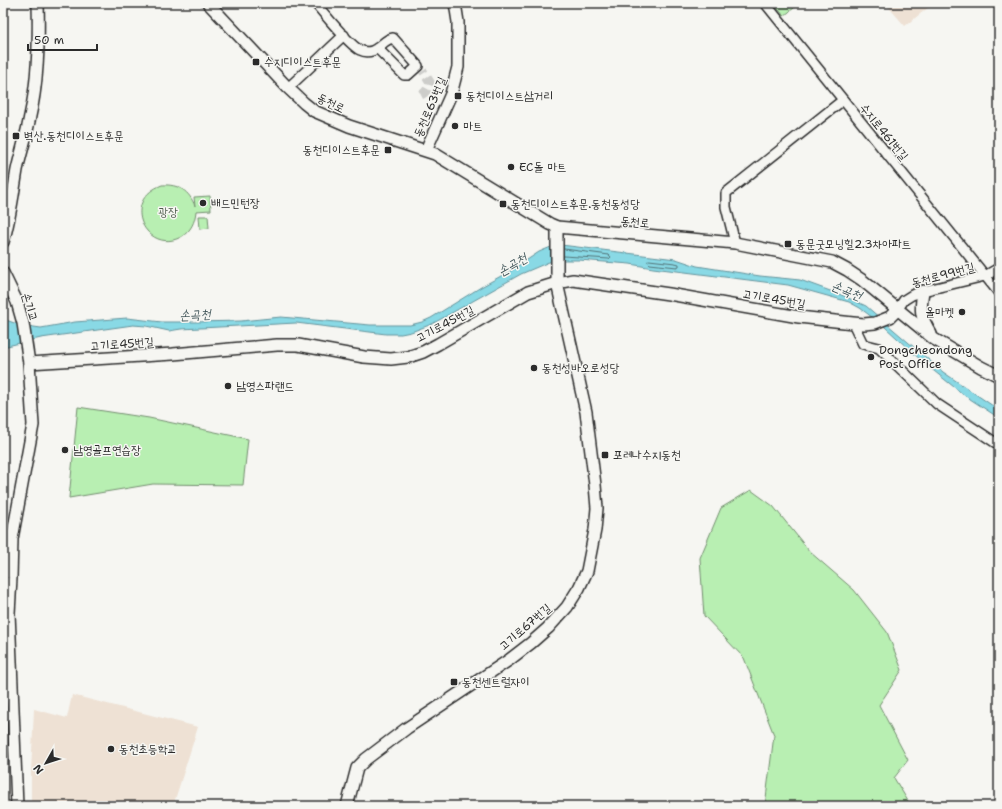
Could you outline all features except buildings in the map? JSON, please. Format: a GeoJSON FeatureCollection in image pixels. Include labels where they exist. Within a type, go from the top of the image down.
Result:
{"type":"FeatureCollection","features":[{"type":"Feature","properties":{"kind":"street"},"geometry":{"type":"LineString","coordinates":[[3,242],[18,168],[31,116],[38,45],[38,3]]}},
{"type":"Feature","properties":{"kind":"street","name":"동천로"},"geometry":{"type":"LineString","coordinates":[[208,3],[304,103],[325,116],[349,126],[435,154],[557,232],[735,243],[832,262],[862,280],[934,339],[999,376]]}},
{"type":"Feature","properties":{"kind":"street"},"geometry":{"type":"LineString","coordinates":[[315,3],[354,46],[365,51],[372,51],[377,48]]}},
{"type":"Feature","properties":{"kind":"street","name":"동천로63번길"},"geometry":{"type":"LineString","coordinates":[[426,150],[451,94],[458,67],[458,22],[455,3]]}},
{"type":"Feature","properties":{"kind":"street","name":"수지로461번길"},"geometry":{"type":"LineString","coordinates":[[764,3],[999,293]]}},
{"type":"Feature","properties":{"kind":"street"},"geometry":{"type":"LineString","coordinates":[[288,88],[344,35]]}},
{"type":"Feature","properties":{"kind":"street"},"geometry":{"type":"LineString","coordinates":[[735,243],[726,207],[726,193],[843,100]]}},
{"type":"Feature","properties":{"kind":"street","name":"고기로67번길"},"geometry":{"type":"LineString","coordinates":[[347,806],[357,768],[366,759],[407,728],[504,663],[531,643],[548,628],[567,607],[579,588],[587,571],[595,530],[597,508],[595,485],[586,412],[557,282],[557,232]]}},
{"type":"Feature","properties":{"kind":"street","name":"동천로99번길"},"geometry":{"type":"LineString","coordinates":[[897,310],[904,300],[912,295],[985,276],[999,268]]}},
{"type":"Feature","properties":{"kind":"street","name":"손기교"},"geometry":{"type":"LineString","coordinates":[[4,276],[17,302],[23,323],[29,363],[33,425],[7,540],[10,662],[17,806]]}},
{"type":"Feature","properties":{"kind":"street","name":"고기로45번길"},"geometry":{"type":"LineString","coordinates":[[29,363],[173,354],[277,345],[298,345],[364,357],[392,359],[408,357],[423,352],[455,335],[528,292],[557,282],[573,280],[669,294],[799,317],[853,323],[876,323],[890,317],[897,310]]}},
{"type":"Feature","properties":{"kind":"street"},"geometry":{"type":"LineString","coordinates":[[923,291],[921,308],[923,320],[934,339]]}},
{"type":"Feature","properties":{"kind":"street"},"geometry":{"type":"LineString","coordinates":[[853,323],[863,344],[879,348],[937,404],[999,445]]}},
{"type":"Feature","properties":{"kind":"shaded area"},"geometry":{"type":"Polygon","coordinates":[[[885,3],[934,3],[905,26],[885,3]]]}},
{"type":"Feature","properties":{"kind":"shaded area","name":"동천초등학교"},"geometry":{"type":"Polygon","coordinates":[[[72,695],[198,727],[173,806],[31,806],[34,709],[67,718],[72,695]]]}},
{"type":"Feature","properties":{"kind":"green space"},"geometry":{"type":"Polygon","coordinates":[[[773,3],[800,3],[784,16],[773,3]]]}},
{"type":"Feature","properties":{"kind":"green space","name":"광장"},"geometry":{"type":"Polygon","coordinates":[[[162,185],[178,187],[183,190],[190,196],[195,206],[194,197],[210,196],[211,210],[196,211],[195,219],[190,229],[181,237],[169,241],[158,239],[149,233],[143,224],[140,214],[142,203],[149,193],[162,185]]]}},
{"type":"Feature","properties":{"kind":"green space"},"geometry":{"type":"Polygon","coordinates":[[[199,216],[208,216],[209,228],[200,229],[199,216]]]}},
{"type":"Feature","properties":{"kind":"green space"},"geometry":{"type":"Polygon","coordinates":[[[78,407],[149,418],[248,439],[243,485],[153,484],[69,498],[78,407]]]}},
{"type":"Feature","properties":{"kind":"green space"},"geometry":{"type":"Polygon","coordinates":[[[751,490],[773,506],[810,552],[854,590],[887,632],[902,670],[879,705],[908,760],[894,778],[911,806],[765,806],[774,735],[744,658],[704,616],[700,558],[721,508],[751,490]]]}},
{"type":"Feature","properties":{"kind":"water"},"geometry":{"type":"Polygon","coordinates":[[[561,245],[676,259],[697,266],[760,276],[800,280],[844,296],[866,306],[943,372],[999,410],[999,418],[964,395],[924,363],[885,327],[860,308],[849,302],[788,285],[630,264],[579,260],[560,260],[549,262],[521,274],[432,324],[401,334],[386,334],[296,323],[181,329],[169,331],[133,325],[41,338],[3,347],[3,319],[20,325],[41,328],[75,322],[127,318],[162,322],[194,322],[241,321],[281,317],[370,325],[410,325],[431,318],[512,270],[539,252],[561,245]]]}},
{"type":"Feature","properties":{"kind":"tunnel"},"geometry":{"type":"LineString","coordinates":[[421,95],[426,91],[430,82],[423,71]]}},
{"type":"Feature","properties":{"kind":"place","name":"수지디이스트후문"},"geometry":{"type":"Point","coordinates":[256,62]}},
{"type":"Feature","properties":{"kind":"place","name":"동천디이스트삼거리"},"geometry":{"type":"Point","coordinates":[458,96]}},
{"type":"Feature","properties":{"kind":"place","name":"마트"},"geometry":{"type":"Point","coordinates":[455,126]}},
{"type":"Feature","properties":{"kind":"place","name":"벽산.동천디이스트후문"},"geometry":{"type":"Point","coordinates":[16,136]}},
{"type":"Feature","properties":{"kind":"place","name":"동천디이스트후문"},"geometry":{"type":"Point","coordinates":[388,150]}},
{"type":"Feature","properties":{"kind":"place","name":"EC돌 마트"},"geometry":{"type":"Point","coordinates":[511,167]}},
{"type":"Feature","properties":{"kind":"place","name":"배드민턴장"},"geometry":{"type":"Point","coordinates":[203,203]}},
{"type":"Feature","properties":{"kind":"place","name":"동천디이스트후문.동천동성당"},"geometry":{"type":"Point","coordinates":[503,204]}},
{"type":"Feature","properties":{"kind":"place","name":"동문굿모닝힐2.3차아파트"},"geometry":{"type":"Point","coordinates":[788,244]}},
{"type":"Feature","properties":{"kind":"place","name":"올마켓"},"geometry":{"type":"Point","coordinates":[962,312]}},
{"type":"Feature","properties":{"kind":"place","name":"Dongcheondong Post Office"},"geometry":{"type":"Point","coordinates":[871,357]}},
{"type":"Feature","properties":{"kind":"place","name":"동천성바오로성당"},"geometry":{"type":"Point","coordinates":[534,368]}},
{"type":"Feature","properties":{"kind":"place","name":"남영스파랜드"},"geometry":{"type":"Point","coordinates":[228,386]}},
{"type":"Feature","properties":{"kind":"place","name":"남영골프연습장"},"geometry":{"type":"Point","coordinates":[65,450]}},
{"type":"Feature","properties":{"kind":"place","name":"포레나수지동천"},"geometry":{"type":"Point","coordinates":[605,455]}},
{"type":"Feature","properties":{"kind":"place","name":"동천센트럴자이"},"geometry":{"type":"Point","coordinates":[454,682]}},
{"type":"Feature","properties":{"kind":"place","name":"동천초등학교"},"geometry":{"type":"Point","coordinates":[111,749]}},
{"type":"Feature","properties":{"kind":"water label","name":"손곡천"},"geometry":{"type":"Point","coordinates":[512,264]}},
{"type":"Feature","properties":{"kind":"water label","name":"손곡천"},"geometry":{"type":"Point","coordinates":[847,290]}},
{"type":"Feature","properties":{"kind":"water label","name":"손곡천"},"geometry":{"type":"Point","coordinates":[195,314]}}]}
